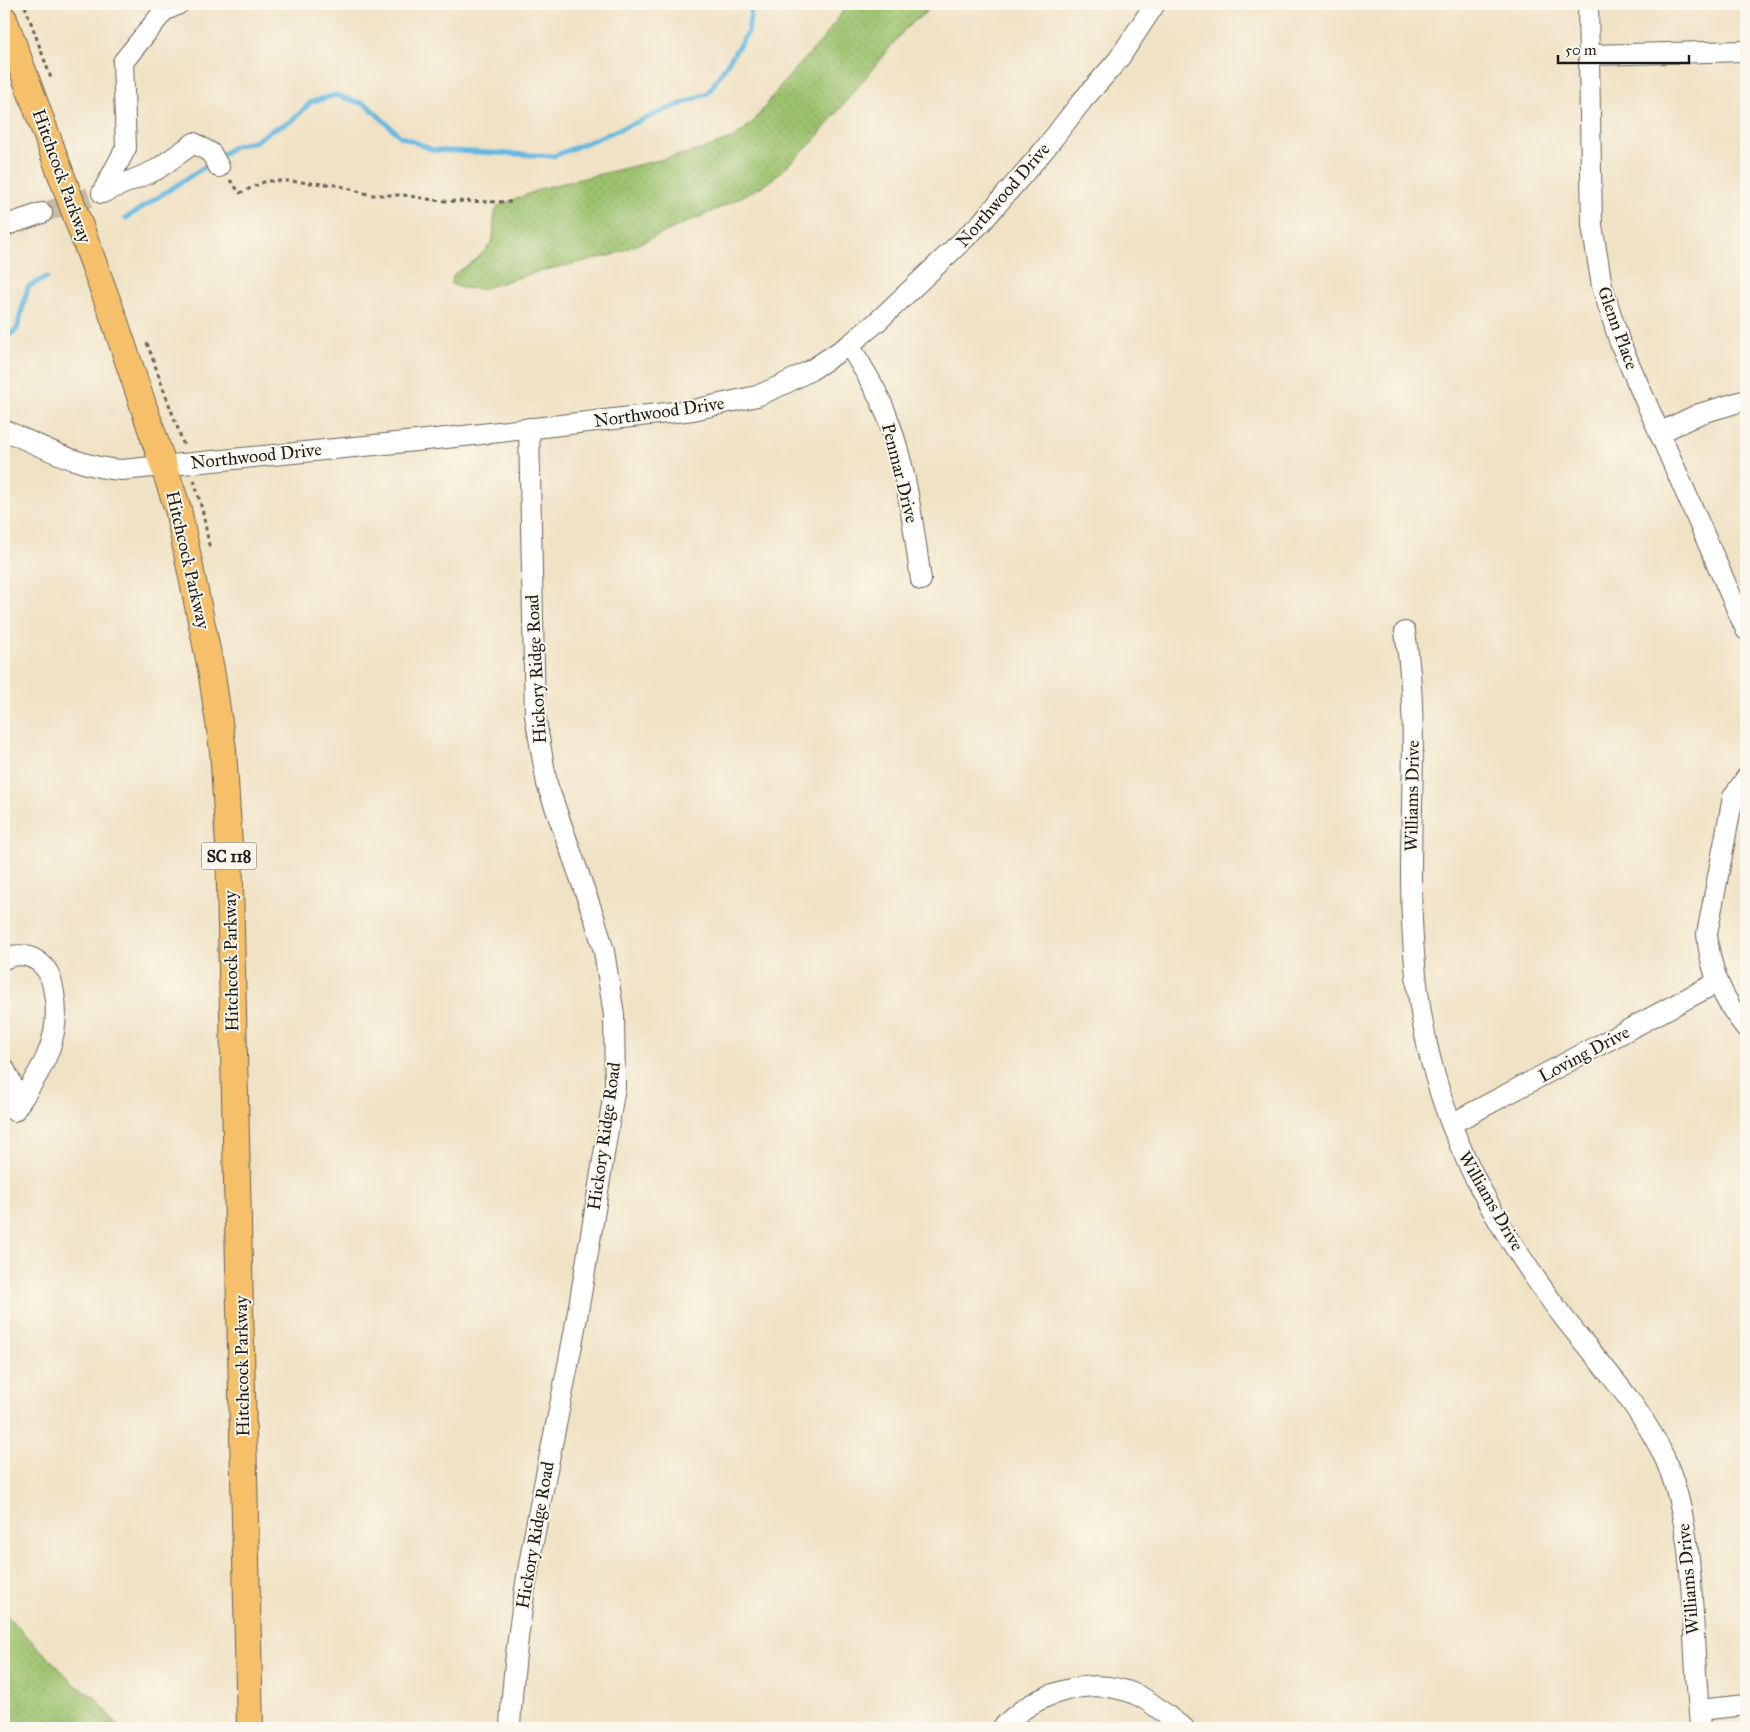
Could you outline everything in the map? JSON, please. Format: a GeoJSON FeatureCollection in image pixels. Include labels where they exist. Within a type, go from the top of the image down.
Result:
{"type":"FeatureCollection","features":[{"type":"Feature","properties":{"kind":"main road","name":"Hitchcock Parkway"},"geometry":{"type":"LineString","coordinates":[[4,19],[114,319],[178,509],[199,603],[223,750],[229,845],[250,1728]]}},
{"type":"Feature","properties":{"kind":"street"},"geometry":{"type":"LineString","coordinates":[[180,4],[164,11],[123,62],[126,148],[102,193],[156,170],[194,144],[215,160]]}},
{"type":"Feature","properties":{"kind":"street","name":"Northwood Drive"},"geometry":{"type":"LineString","coordinates":[[4,430],[77,461],[122,470],[693,410],[757,396],[811,370],[849,345],[884,316],[981,223],[1044,150],[1082,100],[1118,60],[1155,4]]}},
{"type":"Feature","properties":{"kind":"street","name":"Glenn Place"},"geometry":{"type":"LineString","coordinates":[[1588,4],[1591,194],[1596,256],[1610,315],[1659,433],[1746,630]]}},
{"type":"Feature","properties":{"kind":"street"},"geometry":{"type":"LineString","coordinates":[[1590,56],[1746,51]]}},
{"type":"Feature","properties":{"kind":"street"},"geometry":{"type":"LineString","coordinates":[[4,226],[42,213]]}},
{"type":"Feature","properties":{"kind":"street","name":"Penmar Drive"},"geometry":{"type":"LineString","coordinates":[[849,345],[871,380],[900,454],[910,497],[922,580]]}},
{"type":"Feature","properties":{"kind":"street"},"geometry":{"type":"LineString","coordinates":[[1659,433],[1699,414],[1746,400]]}},
{"type":"Feature","properties":{"kind":"street","name":"Hickory Ridge Road"},"geometry":{"type":"LineString","coordinates":[[510,1728],[512,1686],[525,1585],[572,1346],[614,1087],[616,1047],[610,983],[604,951],[547,784],[536,723],[532,668],[529,428]]}},
{"type":"Feature","properties":{"kind":"street","name":"Williams Drive"},"geometry":{"type":"LineString","coordinates":[[1405,632],[1411,668],[1413,710],[1411,872],[1413,945],[1421,1008],[1434,1074],[1451,1124],[1475,1181],[1499,1222],[1563,1317],[1641,1416],[1666,1462],[1682,1514],[1688,1545],[1699,1719]]}},
{"type":"Feature","properties":{"kind":"street"},"geometry":{"type":"LineString","coordinates":[[1746,778],[1733,797],[1707,934],[1709,957],[1716,983],[1735,1015],[1746,1028]]}},
{"type":"Feature","properties":{"kind":"street"},"geometry":{"type":"LineString","coordinates":[[4,959],[20,955],[36,959],[42,964],[51,978],[56,1002],[54,1036],[42,1071],[9,1118]]}},
{"type":"Feature","properties":{"kind":"street","name":"Loving Drive"},"geometry":{"type":"LineString","coordinates":[[1451,1124],[1716,983]]}},
{"type":"Feature","properties":{"kind":"street"},"geometry":{"type":"LineString","coordinates":[[4,1068],[11,1082],[9,1118]]}},
{"type":"Feature","properties":{"kind":"street"},"geometry":{"type":"LineString","coordinates":[[1002,1728],[1030,1704],[1045,1696],[1074,1688],[1094,1687],[1124,1690],[1138,1695],[1184,1728]]}},
{"type":"Feature","properties":{"kind":"street"},"geometry":{"type":"LineString","coordinates":[[1699,1719],[1746,1705]]}},
{"type":"Feature","properties":{"kind":"path"},"geometry":{"type":"LineString","coordinates":[[215,160],[240,193],[266,181],[288,181],[337,185],[371,195],[403,195],[440,201],[514,202]]}},
{"type":"Feature","properties":{"kind":"green space"},"geometry":{"type":"Polygon","coordinates":[[[848,4],[936,4],[905,29],[812,143],[768,183],[722,207],[613,255],[541,271],[482,289],[461,288],[451,284],[454,274],[486,250],[492,240],[498,206],[543,188],[696,151],[734,138],[755,120],[781,85],[822,40],[848,4]]]}},
{"type":"Feature","properties":{"kind":"green space"},"geometry":{"type":"Polygon","coordinates":[[[4,1613],[77,1686],[94,1696],[120,1728],[4,1728],[4,1613]]]}},
{"type":"Feature","properties":{"kind":"waterway"},"geometry":{"type":"LineString","coordinates":[[219,157],[234,146],[256,141],[271,130],[292,121],[311,102],[336,95],[367,105],[400,136],[433,150],[554,156],[708,93],[748,32],[752,4]]}},
{"type":"Feature","properties":{"kind":"waterway"},"geometry":{"type":"LineString","coordinates":[[126,218],[212,162]]}},
{"type":"Feature","properties":{"kind":"waterway"},"geometry":{"type":"LineString","coordinates":[[4,339],[17,329],[28,287],[47,277]]}},
{"type":"Feature","properties":{"kind":"tunnel"},"geometry":{"type":"LineString","coordinates":[[42,213],[102,193]]}}]}
